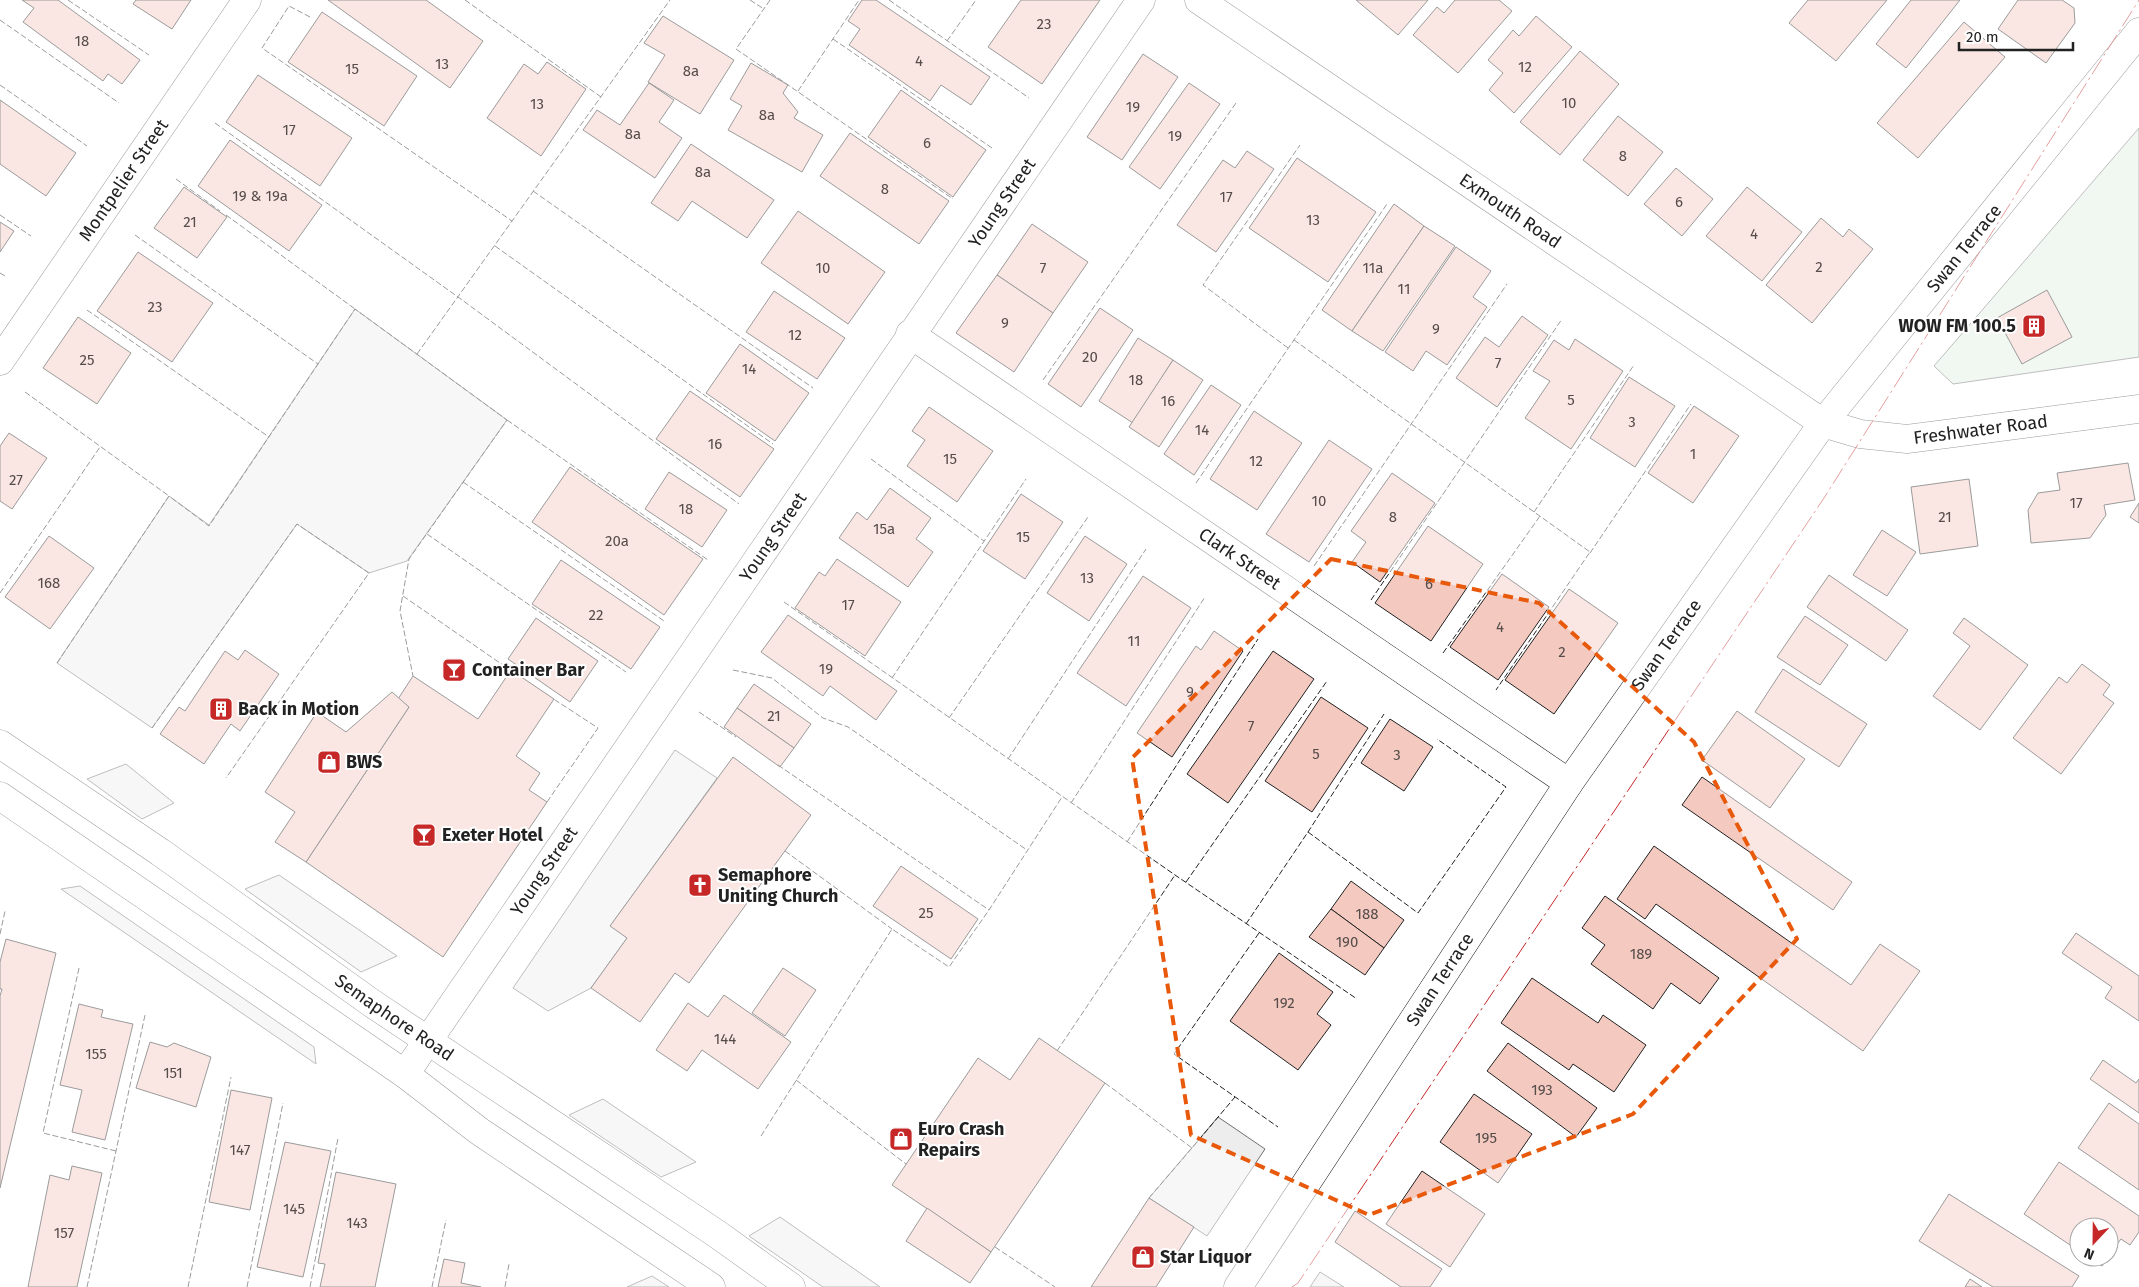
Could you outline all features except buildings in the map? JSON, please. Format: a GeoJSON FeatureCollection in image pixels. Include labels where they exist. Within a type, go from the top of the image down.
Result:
{"type":"FeatureCollection","features":[{"type":"Feature","properties":{"kind":"street","name":"Montpelier Street"},"geometry":{"type":"LineString","coordinates":[[0,361],[247,0]]}},
{"type":"Feature","properties":{"kind":"street","name":"Young Street"},"geometry":{"type":"LineString","coordinates":[[405,1074],[910,334],[1141,0]]}},
{"type":"Feature","properties":{"kind":"street","name":"Exmouth Road"},"geometry":{"type":"LineString","coordinates":[[1199,0],[1823,423]]}},
{"type":"Feature","properties":{"kind":"street","name":"Swan Terrace"},"geometry":{"type":"LineString","coordinates":[[1238,1287],[1569,783],[1823,423],[2139,32]]}},
{"type":"Feature","properties":{"kind":"street","name":"Clark Street"},"geometry":{"type":"LineString","coordinates":[[910,334],[1569,783]]}},
{"type":"Feature","properties":{"kind":"street","name":"Freshwater Road"},"geometry":{"type":"LineString","coordinates":[[1823,423],[1860,434],[1907,439],[2139,409]]}},
{"type":"Feature","properties":{"kind":"street","name":"Semaphore Road"},"geometry":{"type":"LineString","coordinates":[[0,744],[160,852],[373,1004],[430,1040],[718,1234],[791,1287]]}},
{"type":"Feature","properties":{"kind":"street"},"geometry":{"type":"LineString","coordinates":[[0,796],[405,1074],[487,1137],[711,1287]]}},
{"type":"Feature","properties":{"kind":"highlighted area"},"geometry":{"type":"Polygon","coordinates":[[[1331,559],[1539,603],[1694,742],[1797,939],[1633,1114],[1369,1215],[1191,1135],[1132,758],[1331,559]]]}},
{"type":"Feature","properties":{"kind":"green space"},"geometry":{"type":"Polygon","coordinates":[[[2139,128],[2139,357],[1953,384],[1934,366],[2139,128]]]}},
{"type":"Feature","properties":{"kind":"shaded area"},"geometry":{"type":"Polygon","coordinates":[[[355,309],[507,420],[407,561],[369,573],[297,524],[152,728],[57,663],[169,496],[209,525],[355,309]]]}},
{"type":"Feature","properties":{"kind":"shaded area"},"geometry":{"type":"Polygon","coordinates":[[[675,750],[717,778],[611,925],[627,938],[591,988],[548,1011],[513,988],[675,750]]]}},
{"type":"Feature","properties":{"kind":"shaded area"},"geometry":{"type":"Polygon","coordinates":[[[126,764],[174,803],[142,819],[87,779],[126,764]]]}},
{"type":"Feature","properties":{"kind":"shaded area"},"geometry":{"type":"Polygon","coordinates":[[[279,875],[397,956],[361,972],[245,889],[279,875]]]}},
{"type":"Feature","properties":{"kind":"shaded area"},"geometry":{"type":"Polygon","coordinates":[[[80,886],[314,1047],[316,1064],[61,889],[80,886]]]}},
{"type":"Feature","properties":{"kind":"shaded area"},"geometry":{"type":"Polygon","coordinates":[[[603,1099],[696,1162],[661,1177],[569,1115],[603,1099]]]}},
{"type":"Feature","properties":{"kind":"shaded area"},"geometry":{"type":"Polygon","coordinates":[[[1218,1117],[1265,1149],[1207,1236],[1149,1198],[1218,1117]]]}},
{"type":"Feature","properties":{"kind":"shaded area"},"geometry":{"type":"Polygon","coordinates":[[[780,1217],[880,1287],[823,1287],[749,1236],[780,1217]]]}},
{"type":"Feature","properties":{"kind":"shaded area"},"geometry":{"type":"Polygon","coordinates":[[[1320,1272],[1344,1287],[1310,1287],[1320,1272]]]}},
{"type":"Feature","properties":{"kind":"shaded area"},"geometry":{"type":"Polygon","coordinates":[[[652,1276],[669,1287],[627,1287],[652,1276]]]}},
{"type":"Feature","properties":{"kind":"fence"},"geometry":{"type":"LineString","coordinates":[[68,0],[149,55]]}},
{"type":"Feature","properties":{"kind":"fence"},"geometry":{"type":"LineString","coordinates":[[465,0],[601,97]]}},
{"type":"Feature","properties":{"kind":"fence"},"geometry":{"type":"LineString","coordinates":[[417,354],[670,0]]}},
{"type":"Feature","properties":{"kind":"fence"},"geometry":{"type":"LineString","coordinates":[[750,0],[764,9]]}},
{"type":"Feature","properties":{"kind":"fence"},"geometry":{"type":"LineString","coordinates":[[770,0],[736,49],[953,199]]}},
{"type":"Feature","properties":{"kind":"fence"},"geometry":{"type":"LineString","coordinates":[[798,91],[859,0]]}},
{"type":"Feature","properties":{"kind":"fence"},"geometry":{"type":"LineString","coordinates":[[889,0],[1029,98]]}},
{"type":"Feature","properties":{"kind":"fence"},"geometry":{"type":"LineString","coordinates":[[947,41],[976,0]]}},
{"type":"Feature","properties":{"kind":"fence"},"geometry":{"type":"LineString","coordinates":[[310,17],[289,6],[262,48],[512,221]]}},
{"type":"Feature","properties":{"kind":"fence"},"geometry":{"type":"LineString","coordinates":[[0,20],[119,103]]}},
{"type":"Feature","properties":{"kind":"fence"},"geometry":{"type":"LineString","coordinates":[[833,39],[992,148]]}},
{"type":"Feature","properties":{"kind":"fence"},"geometry":{"type":"LineString","coordinates":[[0,85],[87,146]]}},
{"type":"Feature","properties":{"kind":"fence"},"geometry":{"type":"LineString","coordinates":[[1043,380],[1236,103]]}},
{"type":"Feature","properties":{"kind":"fence"},"geometry":{"type":"LineString","coordinates":[[215,123],[458,297],[739,504]]}},
{"type":"Feature","properties":{"kind":"fence"},"geometry":{"type":"LineString","coordinates":[[1288,348],[1203,285],[1300,145]]}},
{"type":"Feature","properties":{"kind":"fence"},"geometry":{"type":"LineString","coordinates":[[176,179],[220,211]]}},
{"type":"Feature","properties":{"kind":"fence"},"geometry":{"type":"LineString","coordinates":[[533,191],[813,388]]}},
{"type":"Feature","properties":{"kind":"fence"},"geometry":{"type":"LineString","coordinates":[[1196,483],[1387,204]]}},
{"type":"Feature","properties":{"kind":"fence"},"geometry":{"type":"LineString","coordinates":[[0,215],[31,236]]}},
{"type":"Feature","properties":{"kind":"fence"},"geometry":{"type":"LineString","coordinates":[[226,215],[355,309]]}},
{"type":"Feature","properties":{"kind":"fence"},"geometry":{"type":"LineString","coordinates":[[135,235],[318,364]]}},
{"type":"Feature","properties":{"kind":"fence"},"geometry":{"type":"LineString","coordinates":[[495,246],[773,444]]}},
{"type":"Feature","properties":{"kind":"fence"},"geometry":{"type":"LineString","coordinates":[[0,273],[5,276]]}},
{"type":"Feature","properties":{"kind":"fence"},"geometry":{"type":"LineString","coordinates":[[1314,566],[1507,284]]}},
{"type":"Feature","properties":{"kind":"fence"},"geometry":{"type":"LineString","coordinates":[[57,663],[169,496],[209,526],[355,309],[507,420],[409,559],[400,611],[413,676]]}},
{"type":"Feature","properties":{"kind":"fence"},"geometry":{"type":"LineString","coordinates":[[87,310],[269,437]]}},
{"type":"Feature","properties":{"kind":"fence"},"geometry":{"type":"LineString","coordinates":[[1371,600],[1562,319]]}},
{"type":"Feature","properties":{"kind":"fence"},"geometry":{"type":"LineString","coordinates":[[1294,340],[1590,552],[1496,690]]}},
{"type":"Feature","properties":{"kind":"fence"},"geometry":{"type":"LineString","coordinates":[[1534,512],[1634,365]]}},
{"type":"Feature","properties":{"kind":"fence"},"geometry":{"type":"LineString","coordinates":[[25,392],[169,496]]}},
{"type":"Feature","properties":{"kind":"fence"},"geometry":{"type":"LineString","coordinates":[[1590,553],[1691,404]]}},
{"type":"Feature","properties":{"kind":"fence"},"geometry":{"type":"LineString","coordinates":[[507,420],[708,560]]}},
{"type":"Feature","properties":{"kind":"fence"},"geometry":{"type":"LineString","coordinates":[[0,593],[100,447]]}},
{"type":"Feature","properties":{"kind":"fence"},"geometry":{"type":"LineString","coordinates":[[871,459],[984,541]]}},
{"type":"Feature","properties":{"kind":"fence"},"geometry":{"type":"LineString","coordinates":[[892,678],[1026,479]]}},
{"type":"Feature","properties":{"kind":"fence"},"geometry":{"type":"LineString","coordinates":[[463,482],[664,621]]}},
{"type":"Feature","properties":{"kind":"fence"},"geometry":{"type":"LineString","coordinates":[[1443,653],[1540,516]]}},
{"type":"Feature","properties":{"kind":"fence"},"geometry":{"type":"LineString","coordinates":[[949,718],[1088,517]]}},
{"type":"Feature","properties":{"kind":"fence"},"geometry":{"type":"LineString","coordinates":[[152,728],[297,524],[369,573],[226,778]]}},
{"type":"Feature","properties":{"kind":"fence"},"geometry":{"type":"LineString","coordinates":[[427,534],[626,672]]}},
{"type":"Feature","properties":{"kind":"fence"},"geometry":{"type":"LineString","coordinates":[[1008,759],[1146,549]]}},
{"type":"Feature","properties":{"kind":"fence"},"geometry":{"type":"LineString","coordinates":[[403,596],[513,672]]}},
{"type":"Feature","properties":{"kind":"fence"},"geometry":{"type":"LineString","coordinates":[[1071,803],[1205,597]]}},
{"type":"Feature","properties":{"kind":"fence"},"geometry":{"type":"LineString","coordinates":[[784,602],[1175,875],[1357,999]]}},
{"type":"Feature","properties":{"kind":"fence"},"geometry":{"type":"LineString","coordinates":[[1127,842],[1258,639]]}},
{"type":"Feature","properties":{"kind":"fence"},"geometry":{"type":"LineString","coordinates":[[733,670],[772,678],[823,718],[848,727],[1027,850]]}},
{"type":"Feature","properties":{"kind":"fence"},"geometry":{"type":"LineString","coordinates":[[1186,882],[1327,681]]}},
{"type":"Feature","properties":{"kind":"fence"},"geometry":{"type":"LineString","coordinates":[[547,802],[598,728],[552,698]]}},
{"type":"Feature","properties":{"kind":"fence"},"geometry":{"type":"LineString","coordinates":[[699,712],[736,737]]}},
{"type":"Feature","properties":{"kind":"fence"},"geometry":{"type":"LineString","coordinates":[[1246,924],[1384,714]]}},
{"type":"Feature","properties":{"kind":"fence"},"geometry":{"type":"LineString","coordinates":[[1308,832],[1418,913],[1506,787],[1437,739]]}},
{"type":"Feature","properties":{"kind":"fence"},"geometry":{"type":"LineString","coordinates":[[778,765],[989,910]]}},
{"type":"Feature","properties":{"kind":"fence"},"geometry":{"type":"LineString","coordinates":[[761,1136],[892,929],[949,967],[989,910],[1062,797]]}},
{"type":"Feature","properties":{"kind":"fence"},"geometry":{"type":"LineString","coordinates":[[785,851],[892,929]]}},
{"type":"Feature","properties":{"kind":"fence"},"geometry":{"type":"LineString","coordinates":[[1057,1051],[1175,875]]}},
{"type":"Feature","properties":{"kind":"fence"},"geometry":{"type":"LineString","coordinates":[[0,934],[5,911]]}},
{"type":"Feature","properties":{"kind":"fence"},"geometry":{"type":"LineString","coordinates":[[1259,933],[1174,1054],[1278,1127]]}},
{"type":"Feature","properties":{"kind":"fence"},"geometry":{"type":"LineString","coordinates":[[79,968],[43,1133],[116,1151]]}},
{"type":"Feature","properties":{"kind":"fence"},"geometry":{"type":"LineString","coordinates":[[87,1287],[145,1015]]}},
{"type":"Feature","properties":{"kind":"fence"},"geometry":{"type":"LineString","coordinates":[[188,1287],[231,1077]]}},
{"type":"Feature","properties":{"kind":"fence"},"geometry":{"type":"LineString","coordinates":[[796,1080],[906,1164]]}},
{"type":"Feature","properties":{"kind":"fence"},"geometry":{"type":"LineString","coordinates":[[1105,1083],[1192,1148],[1235,1097]]}},
{"type":"Feature","properties":{"kind":"fence"},"geometry":{"type":"LineString","coordinates":[[247,1287],[283,1103]]}},
{"type":"Feature","properties":{"kind":"fence"},"geometry":{"type":"LineString","coordinates":[[310,1287],[338,1138]]}},
{"type":"Feature","properties":{"kind":"fence"},"geometry":{"type":"LineString","coordinates":[[1149,1198],[1192,1148]]}},
{"type":"Feature","properties":{"kind":"fence"},"geometry":{"type":"LineString","coordinates":[[432,1287],[446,1220]]}},
{"type":"Feature","properties":{"kind":"fence"},"geometry":{"type":"LineString","coordinates":[[995,1247],[1055,1287]]}},
{"type":"Feature","properties":{"kind":"fence"},"geometry":{"type":"LineString","coordinates":[[505,1287],[509,1264]]}},
{"type":"Feature","properties":{"kind":"power"},"geometry":{"type":"LineString","coordinates":[[1292,1287],[1298,1283],[1824,498],[2139,0]]}},
{"type":"Feature","properties":{"kind":"place","name":"WOW FM 100.5"},"geometry":{"type":"Point","coordinates":[2034,326]}},
{"type":"Feature","properties":{"kind":"place","name":"Container Bar"},"geometry":{"type":"Point","coordinates":[454,670]}},
{"type":"Feature","properties":{"kind":"place","name":"Back in Motion"},"geometry":{"type":"Point","coordinates":[221,709]}},
{"type":"Feature","properties":{"kind":"place","name":"BWS"},"geometry":{"type":"Point","coordinates":[329,762]}},
{"type":"Feature","properties":{"kind":"place","name":"Exeter Hotel"},"geometry":{"type":"Point","coordinates":[424,835]}},
{"type":"Feature","properties":{"kind":"place","name":"Semaphore Uniting Church"},"geometry":{"type":"Point","coordinates":[700,885]}},
{"type":"Feature","properties":{"kind":"place","name":"Euro Crash Repairs"},"geometry":{"type":"Point","coordinates":[901,1139]}},
{"type":"Feature","properties":{"kind":"place","name":"Star Liquor"},"geometry":{"type":"Point","coordinates":[1143,1257]}}]}
